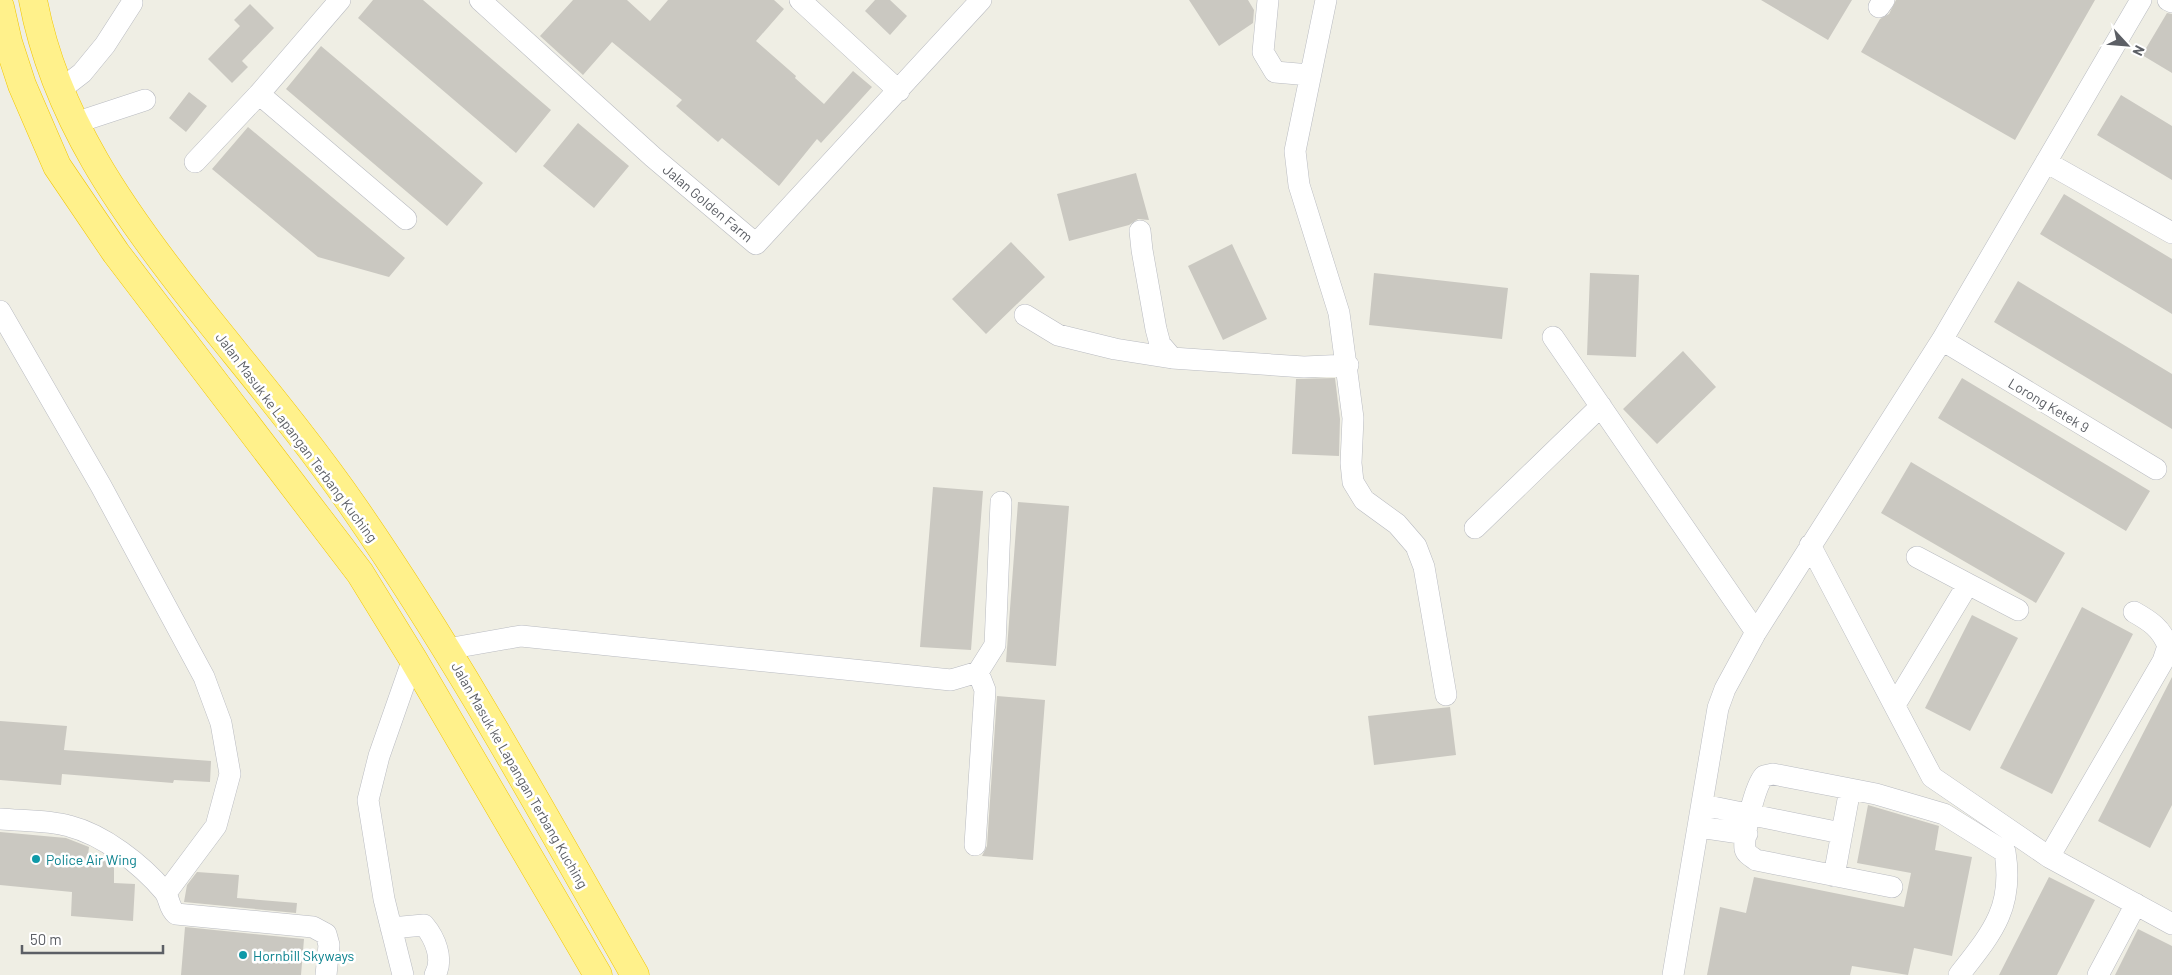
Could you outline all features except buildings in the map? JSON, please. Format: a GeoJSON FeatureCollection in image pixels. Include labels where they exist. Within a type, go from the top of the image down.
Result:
{"type":"FeatureCollection","features":[{"type":"Feature","properties":{"kind":"highway","name":"Jalan Masuk ke Lapangan Terbang Kuching"},"geometry":{"type":"LineString","coordinates":[[33,0],[44,47],[60,90],[100,171],[143,237],[353,507],[447,649],[635,975]]}},
{"type":"Feature","properties":{"kind":"highway"},"geometry":{"type":"LineString","coordinates":[[0,7],[8,42],[22,85],[57,166],[116,253],[360,573],[413,658],[598,975]]}},
{"type":"Feature","properties":{"kind":"street"},"geometry":{"type":"LineString","coordinates":[[195,162],[259,94],[340,0]]}},
{"type":"Feature","properties":{"kind":"street","name":"Jalan Golden Farm"},"geometry":{"type":"LineString","coordinates":[[480,0],[653,157],[756,244],[981,0]]}},
{"type":"Feature","properties":{"kind":"street"},"geometry":{"type":"LineString","coordinates":[[800,0],[899,91]]}},
{"type":"Feature","properties":{"kind":"street"},"geometry":{"type":"LineString","coordinates":[[1268,0],[1263,52],[1276,72],[1310,75]]}},
{"type":"Feature","properties":{"kind":"street"},"geometry":{"type":"LineString","coordinates":[[1326,0],[1295,151],[1299,185],[1339,313],[1348,365],[1353,418],[1351,462],[1353,482],[1364,500],[1397,524],[1416,546],[1424,567],[1446,695]]}},
{"type":"Feature","properties":{"kind":"street"},"geometry":{"type":"LineString","coordinates":[[1673,975],[1718,708],[1725,689],[1756,632],[1810,545],[1942,340],[2141,0]]}},
{"type":"Feature","properties":{"kind":"street"},"geometry":{"type":"LineString","coordinates":[[2168,0],[2172,2]]}},
{"type":"Feature","properties":{"kind":"street"},"geometry":{"type":"LineString","coordinates":[[60,90],[82,73],[105,45],[132,3]]}},
{"type":"Feature","properties":{"kind":"street"},"geometry":{"type":"LineString","coordinates":[[259,94],[406,219]]}},
{"type":"Feature","properties":{"kind":"street"},"geometry":{"type":"LineString","coordinates":[[75,123],[145,100]]}},
{"type":"Feature","properties":{"kind":"street"},"geometry":{"type":"LineString","coordinates":[[2046,162],[2172,233]]}},
{"type":"Feature","properties":{"kind":"street"},"geometry":{"type":"LineString","coordinates":[[1140,231],[1160,344],[1172,358]]}},
{"type":"Feature","properties":{"kind":"street"},"geometry":{"type":"LineString","coordinates":[[0,311],[100,486],[199,668],[221,722],[230,774],[216,826],[166,893]]}},
{"type":"Feature","properties":{"kind":"street"},"geometry":{"type":"LineString","coordinates":[[1026,315],[1058,335],[1172,358],[1304,367],[1348,365]]}},
{"type":"Feature","properties":{"kind":"street"},"geometry":{"type":"LineString","coordinates":[[1553,337],[1756,632]]}},
{"type":"Feature","properties":{"kind":"street","name":"Lorong Ketek 9"},"geometry":{"type":"LineString","coordinates":[[1942,340],[2156,469]]}},
{"type":"Feature","properties":{"kind":"street"},"geometry":{"type":"LineString","coordinates":[[1475,528],[1600,406]]}},
{"type":"Feature","properties":{"kind":"street"},"geometry":{"type":"LineString","coordinates":[[447,649],[521,636],[951,680],[978,672],[995,645],[1001,502]]}},
{"type":"Feature","properties":{"kind":"street"},"geometry":{"type":"LineString","coordinates":[[1810,545],[1896,703],[1932,777],[2050,857],[2172,924]]}},
{"type":"Feature","properties":{"kind":"street"},"geometry":{"type":"LineString","coordinates":[[1917,557],[2018,610]]}},
{"type":"Feature","properties":{"kind":"street"},"geometry":{"type":"LineString","coordinates":[[1896,703],[1968,584]]}},
{"type":"Feature","properties":{"kind":"street"},"geometry":{"type":"LineString","coordinates":[[2050,857],[2163,661],[2168,646],[2163,633],[2150,621],[2134,612]]}},
{"type":"Feature","properties":{"kind":"street"},"geometry":{"type":"LineString","coordinates":[[403,975],[391,928],[368,800],[378,756],[413,658]]}},
{"type":"Feature","properties":{"kind":"street"},"geometry":{"type":"LineString","coordinates":[[975,845],[985,690],[978,672]]}},
{"type":"Feature","properties":{"kind":"street"},"geometry":{"type":"LineString","coordinates":[[1892,887],[1756,860],[1748,855],[1745,849],[1757,783],[1764,776],[1773,774],[1876,794],[1944,814],[2006,852],[2009,874],[2005,906],[1988,939],[1959,975]]}},
{"type":"Feature","properties":{"kind":"street"},"geometry":{"type":"LineString","coordinates":[[1834,876],[1850,789]]}},
{"type":"Feature","properties":{"kind":"street"},"geometry":{"type":"LineString","coordinates":[[1703,805],[1749,824]]}},
{"type":"Feature","properties":{"kind":"street"},"geometry":{"type":"LineString","coordinates":[[0,820],[70,826],[110,844],[136,863],[166,893],[170,908],[176,914],[312,927],[326,934],[329,945],[326,975]]}},
{"type":"Feature","properties":{"kind":"street"},"geometry":{"type":"LineString","coordinates":[[1699,827],[1749,824],[1841,833]]}},
{"type":"Feature","properties":{"kind":"street"},"geometry":{"type":"LineString","coordinates":[[2098,975],[2136,904]]}},
{"type":"Feature","properties":{"kind":"street"},"geometry":{"type":"LineString","coordinates":[[391,928],[424,924],[433,935],[438,954],[439,964],[435,975]]}},
{"type":"Feature","properties":{"kind":"place","name":"Police Air Wing"},"geometry":{"type":"Point","coordinates":[36,859]}},
{"type":"Feature","properties":{"kind":"place","name":"Hornbill Skyways"},"geometry":{"type":"Point","coordinates":[243,955]}}]}
